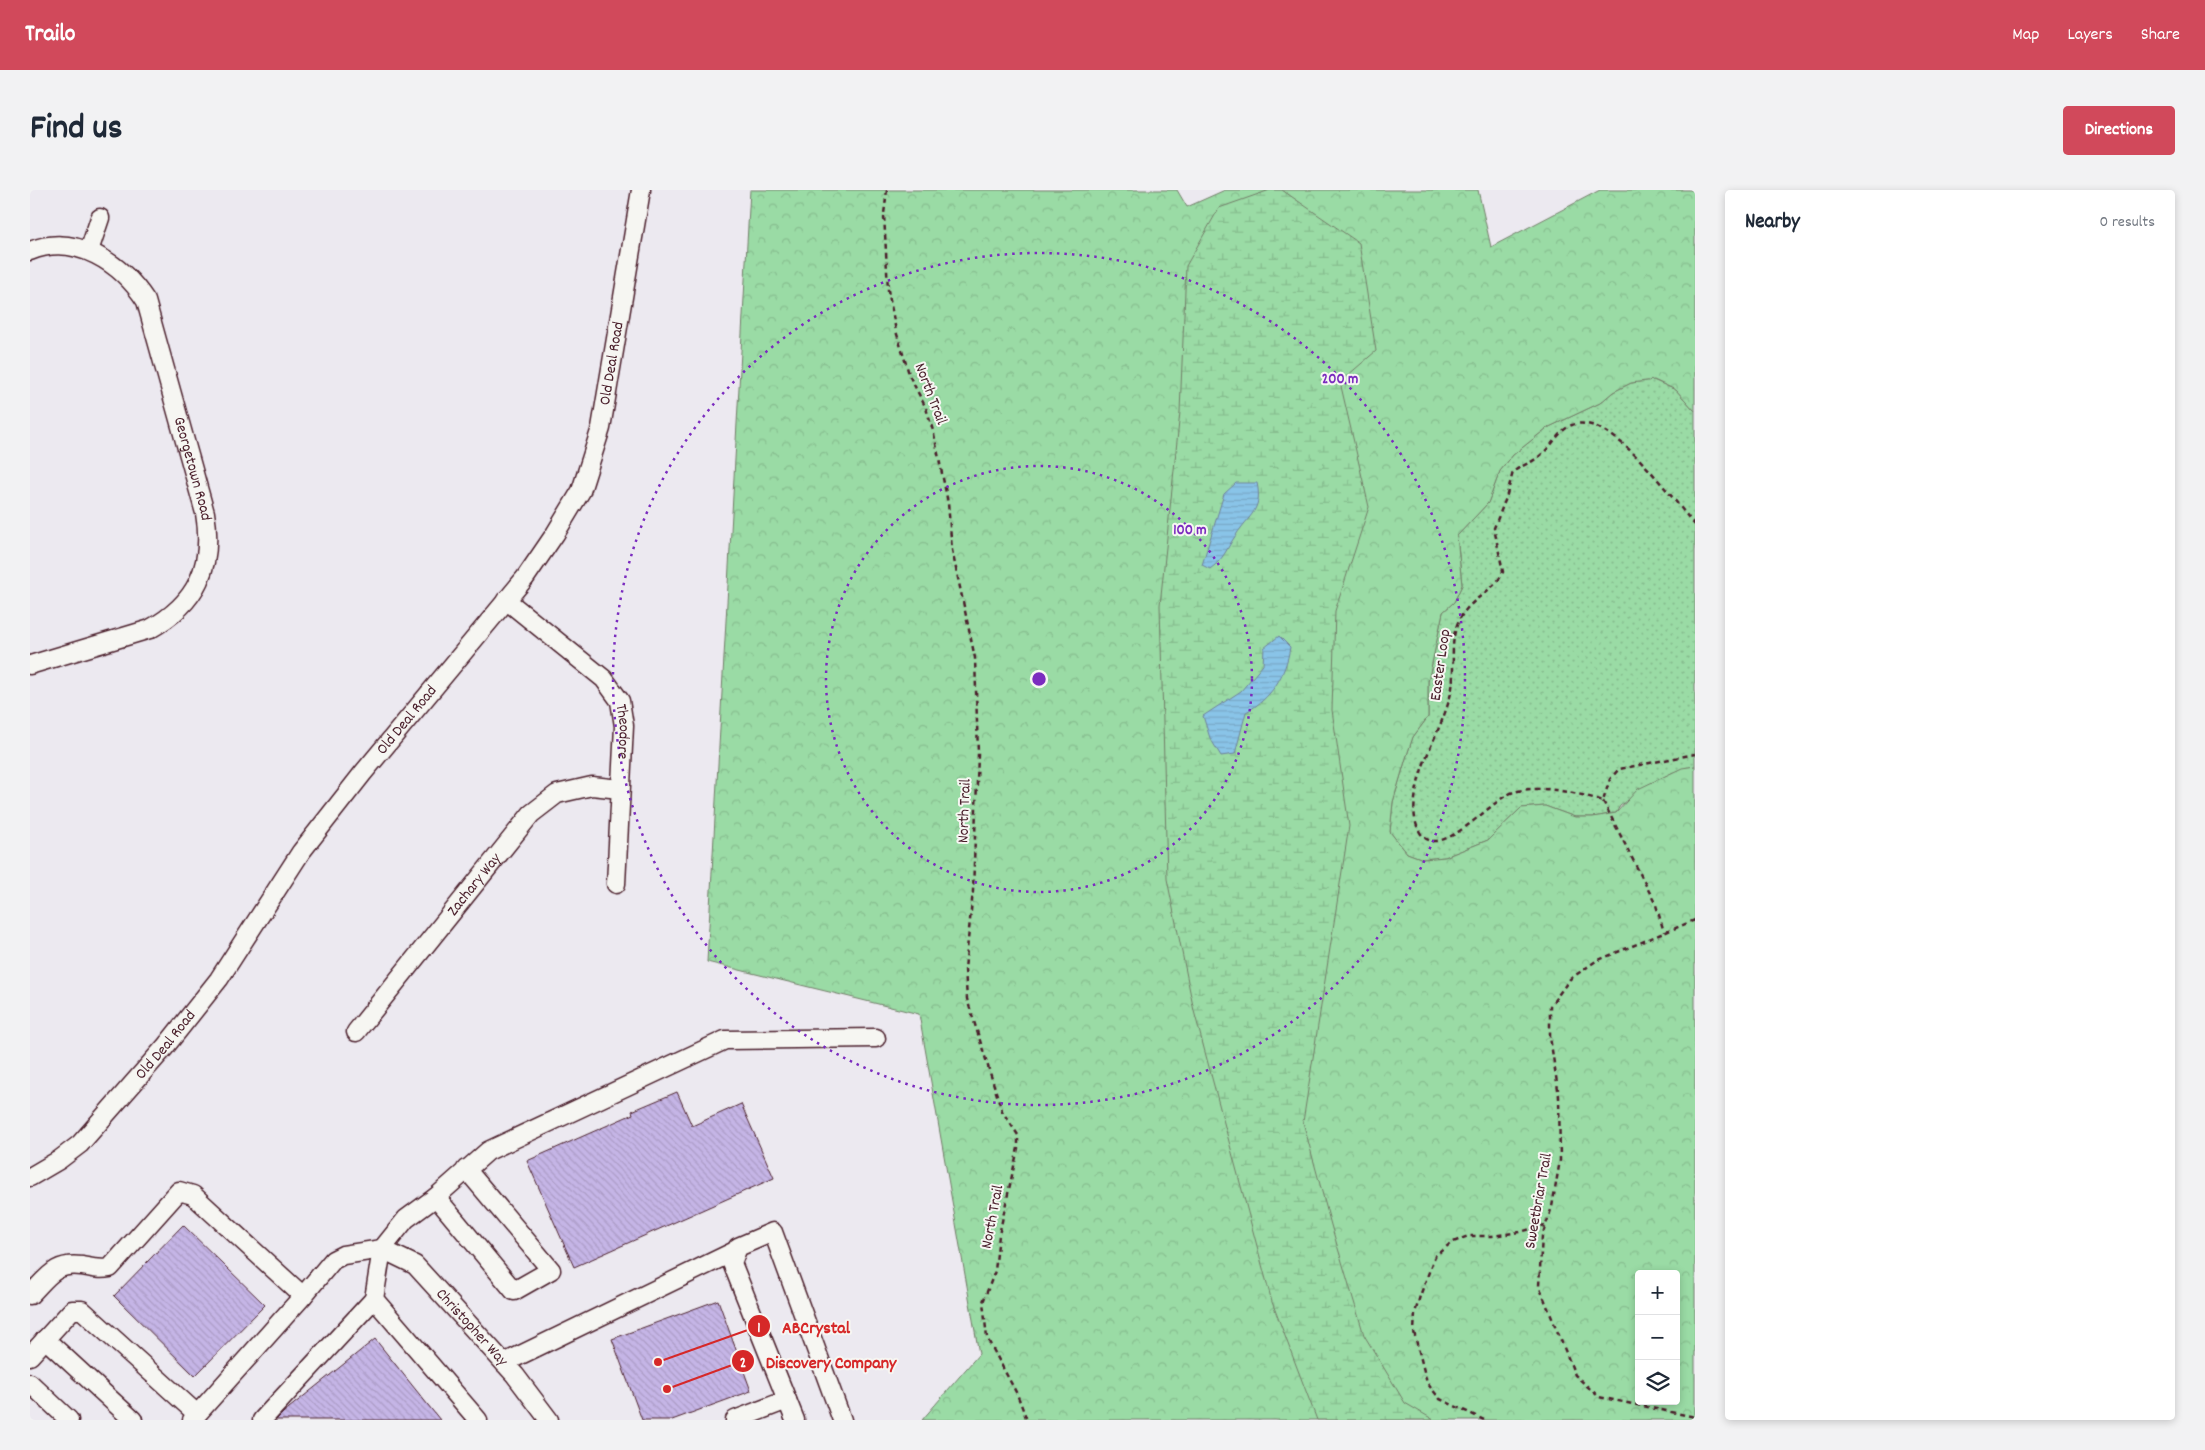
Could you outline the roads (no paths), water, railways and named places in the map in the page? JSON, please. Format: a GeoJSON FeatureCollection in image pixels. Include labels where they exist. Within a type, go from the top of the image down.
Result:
{"type":"FeatureCollection","features":[{"type":"Feature","properties":{"kind":"street","name":"Old Deal Road"},"geometry":{"type":"LineString","coordinates":[[30,1177],[59,1160],[80,1144],[165,1047],[219,979],[301,852],[362,773],[506,600],[555,534],[581,491],[601,428],[641,190]]}},
{"type":"Feature","properties":{"kind":"street"},"geometry":{"type":"LineString","coordinates":[[89,251],[100,218]]}},
{"type":"Feature","properties":{"kind":"street","name":"Georgetown Road"},"geometry":{"type":"LineString","coordinates":[[30,251],[52,246],[68,246],[89,251],[108,261],[129,277],[149,308],[208,526],[206,558],[196,589],[176,612],[165,621],[150,629],[30,665]]}},
{"type":"Feature","properties":{"kind":"street","name":"Theodore"},"geometry":{"type":"LineString","coordinates":[[506,600],[604,680],[620,701],[624,726],[616,884]]}},
{"type":"Feature","properties":{"kind":"street","name":"Zachary Way"},"geometry":{"type":"LineString","coordinates":[[356,1032],[532,814],[557,794],[592,786],[620,789]]}},
{"type":"Feature","properties":{"kind":"street"},"geometry":{"type":"LineString","coordinates":[[262,1420],[374,1299],[382,1249],[406,1220],[436,1197],[488,1151],[725,1040],[876,1038]]}},
{"type":"Feature","properties":{"kind":"street"},"geometry":{"type":"LineString","coordinates":[[436,1197],[514,1291],[550,1270],[466,1169]]}},
{"type":"Feature","properties":{"kind":"street"},"geometry":{"type":"LineString","coordinates":[[30,1295],[55,1269],[68,1264],[101,1270],[110,1268],[178,1191],[194,1195],[303,1296]]}},
{"type":"Feature","properties":{"kind":"street"},"geometry":{"type":"LineString","coordinates":[[504,1363],[772,1232],[842,1420]]}},
{"type":"Feature","properties":{"kind":"street"},"geometry":{"type":"LineString","coordinates":[[30,1356],[72,1310],[82,1310],[195,1417],[334,1260],[344,1255],[382,1249]]}},
{"type":"Feature","properties":{"kind":"street","name":"Christopher Way"},"geometry":{"type":"LineString","coordinates":[[382,1249],[415,1265],[504,1363],[549,1420]]}},
{"type":"Feature","properties":{"kind":"street"},"geometry":{"type":"LineString","coordinates":[[735,1251],[732,1263],[794,1420]]}},
{"type":"Feature","properties":{"kind":"street"},"geometry":{"type":"LineString","coordinates":[[374,1299],[478,1420]]}},
{"type":"Feature","properties":{"kind":"street"},"geometry":{"type":"LineString","coordinates":[[45,1339],[133,1420]]}},
{"type":"Feature","properties":{"kind":"street"},"geometry":{"type":"LineString","coordinates":[[30,1384],[69,1420]]}},
{"type":"Feature","properties":{"kind":"street"},"geometry":{"type":"LineString","coordinates":[[736,1420],[787,1400]]}},
{"type":"Feature","properties":{"kind":"water"},"geometry":{"type":"Polygon","coordinates":[[[1236,483],[1257,483],[1258,500],[1254,512],[1222,557],[1210,569],[1202,565],[1224,494],[1236,483]]]}},
{"type":"Feature","properties":{"kind":"water"},"geometry":{"type":"Polygon","coordinates":[[[1279,636],[1290,647],[1281,676],[1270,693],[1255,707],[1246,712],[1235,754],[1221,756],[1210,738],[1203,716],[1241,691],[1263,665],[1264,648],[1279,636]]]}},
{"type":"Feature","properties":{"kind":"place","name":"ABCrystal"},"geometry":{"type":"Point","coordinates":[658,1362]}},
{"type":"Feature","properties":{"kind":"place","name":"Discovery Company"},"geometry":{"type":"Point","coordinates":[667,1389]}}]}
